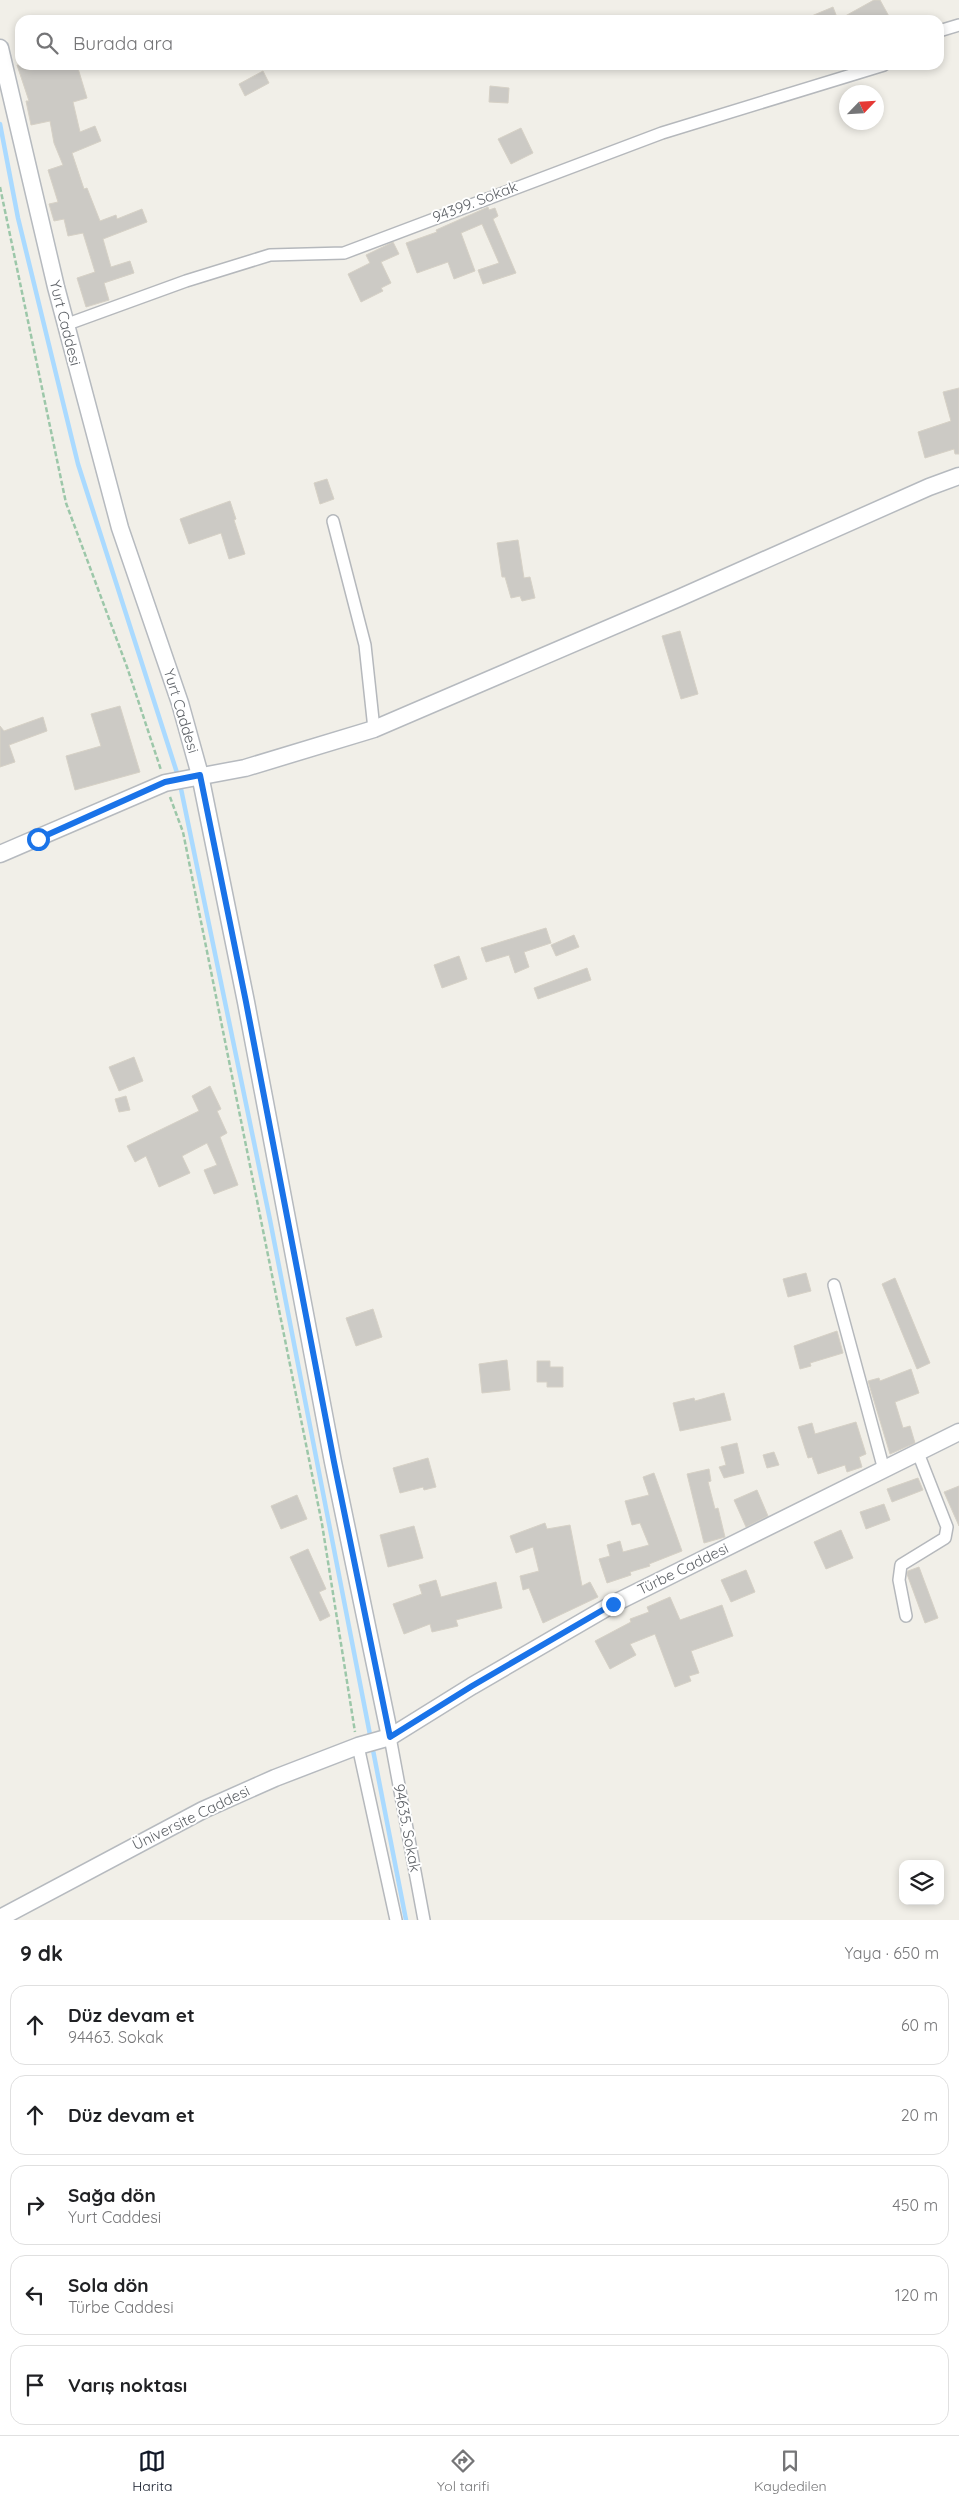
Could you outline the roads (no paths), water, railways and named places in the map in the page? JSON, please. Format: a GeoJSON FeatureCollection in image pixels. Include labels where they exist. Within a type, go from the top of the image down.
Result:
{"type":"FeatureCollection","features":[{"type":"Feature","properties":{"kind":"street"},"geometry":{"type":"LineString","coordinates":[[944,30],[959,25]]}},
{"type":"Feature","properties":{"kind":"street","name":"Yurt Caddesi"},"geometry":{"type":"LineString","coordinates":[[0,48],[65,325],[120,528],[180,703],[200,775],[246,1002],[334,1462],[390,1737]]}},
{"type":"Feature","properties":{"kind":"street","name":"94399. Sokak"},"geometry":{"type":"LineString","coordinates":[[65,325],[186,280],[270,255],[344,253],[662,133],[868,70]]}},
{"type":"Feature","properties":{"kind":"street"},"geometry":{"type":"LineString","coordinates":[[0,854],[165,782],[245,768],[374,729],[688,594],[920,491],[959,476]]}},
{"type":"Feature","properties":{"kind":"street"},"geometry":{"type":"LineString","coordinates":[[333,521],[365,645],[374,729]]}},
{"type":"Feature","properties":{"kind":"street"},"geometry":{"type":"LineString","coordinates":[[834,1285],[884,1470]]}},
{"type":"Feature","properties":{"kind":"street","name":"Türbe Caddesi"},"geometry":{"type":"LineString","coordinates":[[390,1737],[480,1681],[613,1604],[959,1432]]}},
{"type":"Feature","properties":{"kind":"street"},"geometry":{"type":"LineString","coordinates":[[906,1616],[899,1580],[900,1565],[945,1538],[947,1527],[918,1453]]}},
{"type":"Feature","properties":{"kind":"street","name":"Üniversite Caddesi"},"geometry":{"type":"LineString","coordinates":[[0,1918],[203,1810],[275,1778],[358,1746],[390,1737]]}},
{"type":"Feature","properties":{"kind":"street","name":"94635. Sokak"},"geometry":{"type":"LineString","coordinates":[[390,1737],[424,1920]]}},
{"type":"Feature","properties":{"kind":"street","name":"94635. Sokak"},"geometry":{"type":"LineString","coordinates":[[358,1746],[396,1920]]}},
{"type":"Feature","properties":{"kind":"waterway"},"geometry":{"type":"LineString","coordinates":[[0,124],[18,218],[78,464],[178,776]]}},
{"type":"Feature","properties":{"kind":"waterway"},"geometry":{"type":"LineString","coordinates":[[180,784],[270,1220],[406,1920]]}}]}
